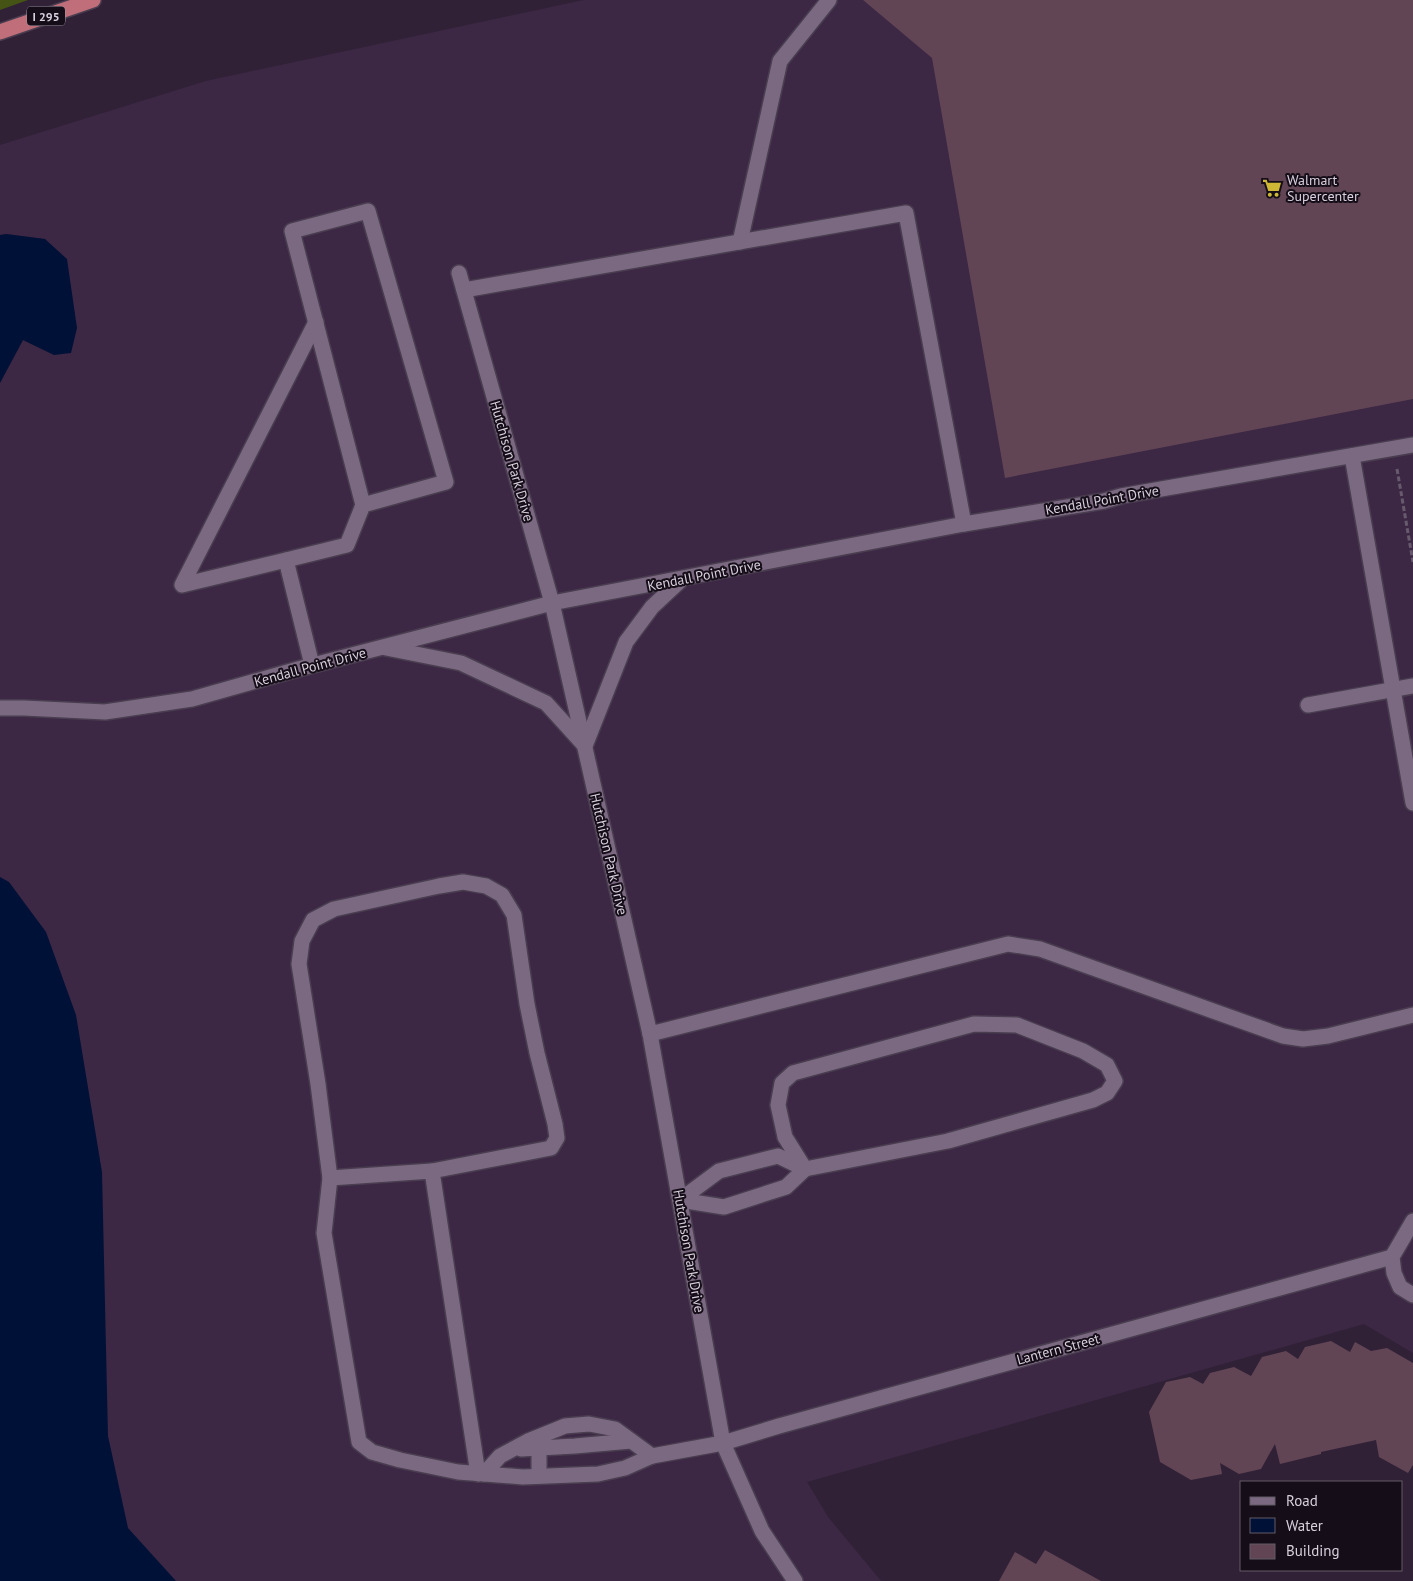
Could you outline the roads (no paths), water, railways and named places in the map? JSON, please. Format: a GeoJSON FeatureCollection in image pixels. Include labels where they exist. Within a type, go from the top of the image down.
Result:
{"type":"FeatureCollection","features":[{"type":"Feature","properties":{"kind":"highway","name":"I 295"},"geometry":{"type":"LineString","coordinates":[[0,32],[93,0]]}},
{"type":"Feature","properties":{"kind":"street"},"geometry":{"type":"LineString","coordinates":[[740,242],[780,61],[829,0]]}},
{"type":"Feature","properties":{"kind":"street"},"geometry":{"type":"LineString","coordinates":[[316,322],[182,586],[347,545],[364,506],[316,322],[292,232],[368,212],[446,482],[364,506]]}},
{"type":"Feature","properties":{"kind":"street"},"geometry":{"type":"LineString","coordinates":[[464,290],[906,213],[964,524]]}},
{"type":"Feature","properties":{"kind":"street","name":"Hutchison Park Drive"},"geometry":{"type":"LineString","coordinates":[[459,273],[552,603],[650,1034],[723,1443],[762,1531],[795,1581]]}},
{"type":"Feature","properties":{"kind":"street","name":"Kendall Point Drive"},"geometry":{"type":"LineString","coordinates":[[0,708],[105,712],[192,699],[312,665],[552,603],[964,524],[1413,445]]}},
{"type":"Feature","properties":{"kind":"street"},"geometry":{"type":"LineString","coordinates":[[1352,456],[1413,803]]}},
{"type":"Feature","properties":{"kind":"street"},"geometry":{"type":"LineString","coordinates":[[286,560],[312,665]]}},
{"type":"Feature","properties":{"kind":"street"},"geometry":{"type":"LineString","coordinates":[[382,647],[461,663],[546,703],[585,746],[626,642],[652,607],[682,579]]}},
{"type":"Feature","properties":{"kind":"street"},"geometry":{"type":"LineString","coordinates":[[1308,705],[1413,686]]}},
{"type":"Feature","properties":{"kind":"street","name":"Lantern Street"},"geometry":{"type":"LineString","coordinates":[[330,1178],[432,1171],[551,1148],[557,1138],[527,1004],[514,915],[502,895],[486,886],[463,882],[334,908],[313,920],[302,940],[299,964],[330,1178],[324,1233],[359,1442],[372,1452],[458,1472],[523,1477],[598,1474],[625,1468],[652,1456],[723,1443],[1392,1257]]}},
{"type":"Feature","properties":{"kind":"street"},"geometry":{"type":"LineString","coordinates":[[650,1034],[1008,944],[1040,949],[1283,1036],[1303,1038],[1328,1036],[1413,1015]]}},
{"type":"Feature","properties":{"kind":"street"},"geometry":{"type":"LineString","coordinates":[[680,1200],[724,1207],[786,1187],[805,1168],[948,1141],[1093,1100],[1107,1093],[1115,1081],[1107,1065],[1084,1051],[1017,1024],[974,1024],[793,1073],[782,1083],[778,1105],[785,1137],[805,1168]]}},
{"type":"Feature","properties":{"kind":"street"},"geometry":{"type":"LineString","coordinates":[[680,1200],[719,1171],[778,1156],[805,1168]]}},
{"type":"Feature","properties":{"kind":"street"},"geometry":{"type":"LineString","coordinates":[[432,1171],[481,1474]]}},
{"type":"Feature","properties":{"kind":"street"},"geometry":{"type":"LineString","coordinates":[[1413,1221],[1392,1257],[1394,1273],[1400,1287],[1413,1295]]}},
{"type":"Feature","properties":{"kind":"street"},"geometry":{"type":"LineString","coordinates":[[538,1443],[565,1426],[589,1424],[615,1429],[652,1456]]}},
{"type":"Feature","properties":{"kind":"street"},"geometry":{"type":"LineString","coordinates":[[481,1474],[500,1456],[515,1449],[538,1443],[631,1441]]}},
{"type":"Feature","properties":{"kind":"street"},"geometry":{"type":"LineString","coordinates":[[538,1443],[539,1476]]}},
{"type":"Feature","properties":{"kind":"water"},"geometry":{"type":"Polygon","coordinates":[[[6,234],[45,239],[67,259],[77,328],[71,353],[54,355],[23,340],[0,383],[0,235],[6,234]]]}},
{"type":"Feature","properties":{"kind":"water"},"geometry":{"type":"Polygon","coordinates":[[[0,877],[9,882],[46,932],[76,1015],[102,1172],[108,1436],[128,1528],[176,1581],[0,1581],[0,877]]]}},
{"type":"Feature","properties":{"kind":"place","name":"Walmart Supercenter"},"geometry":{"type":"Point","coordinates":[1272,188]}}]}
